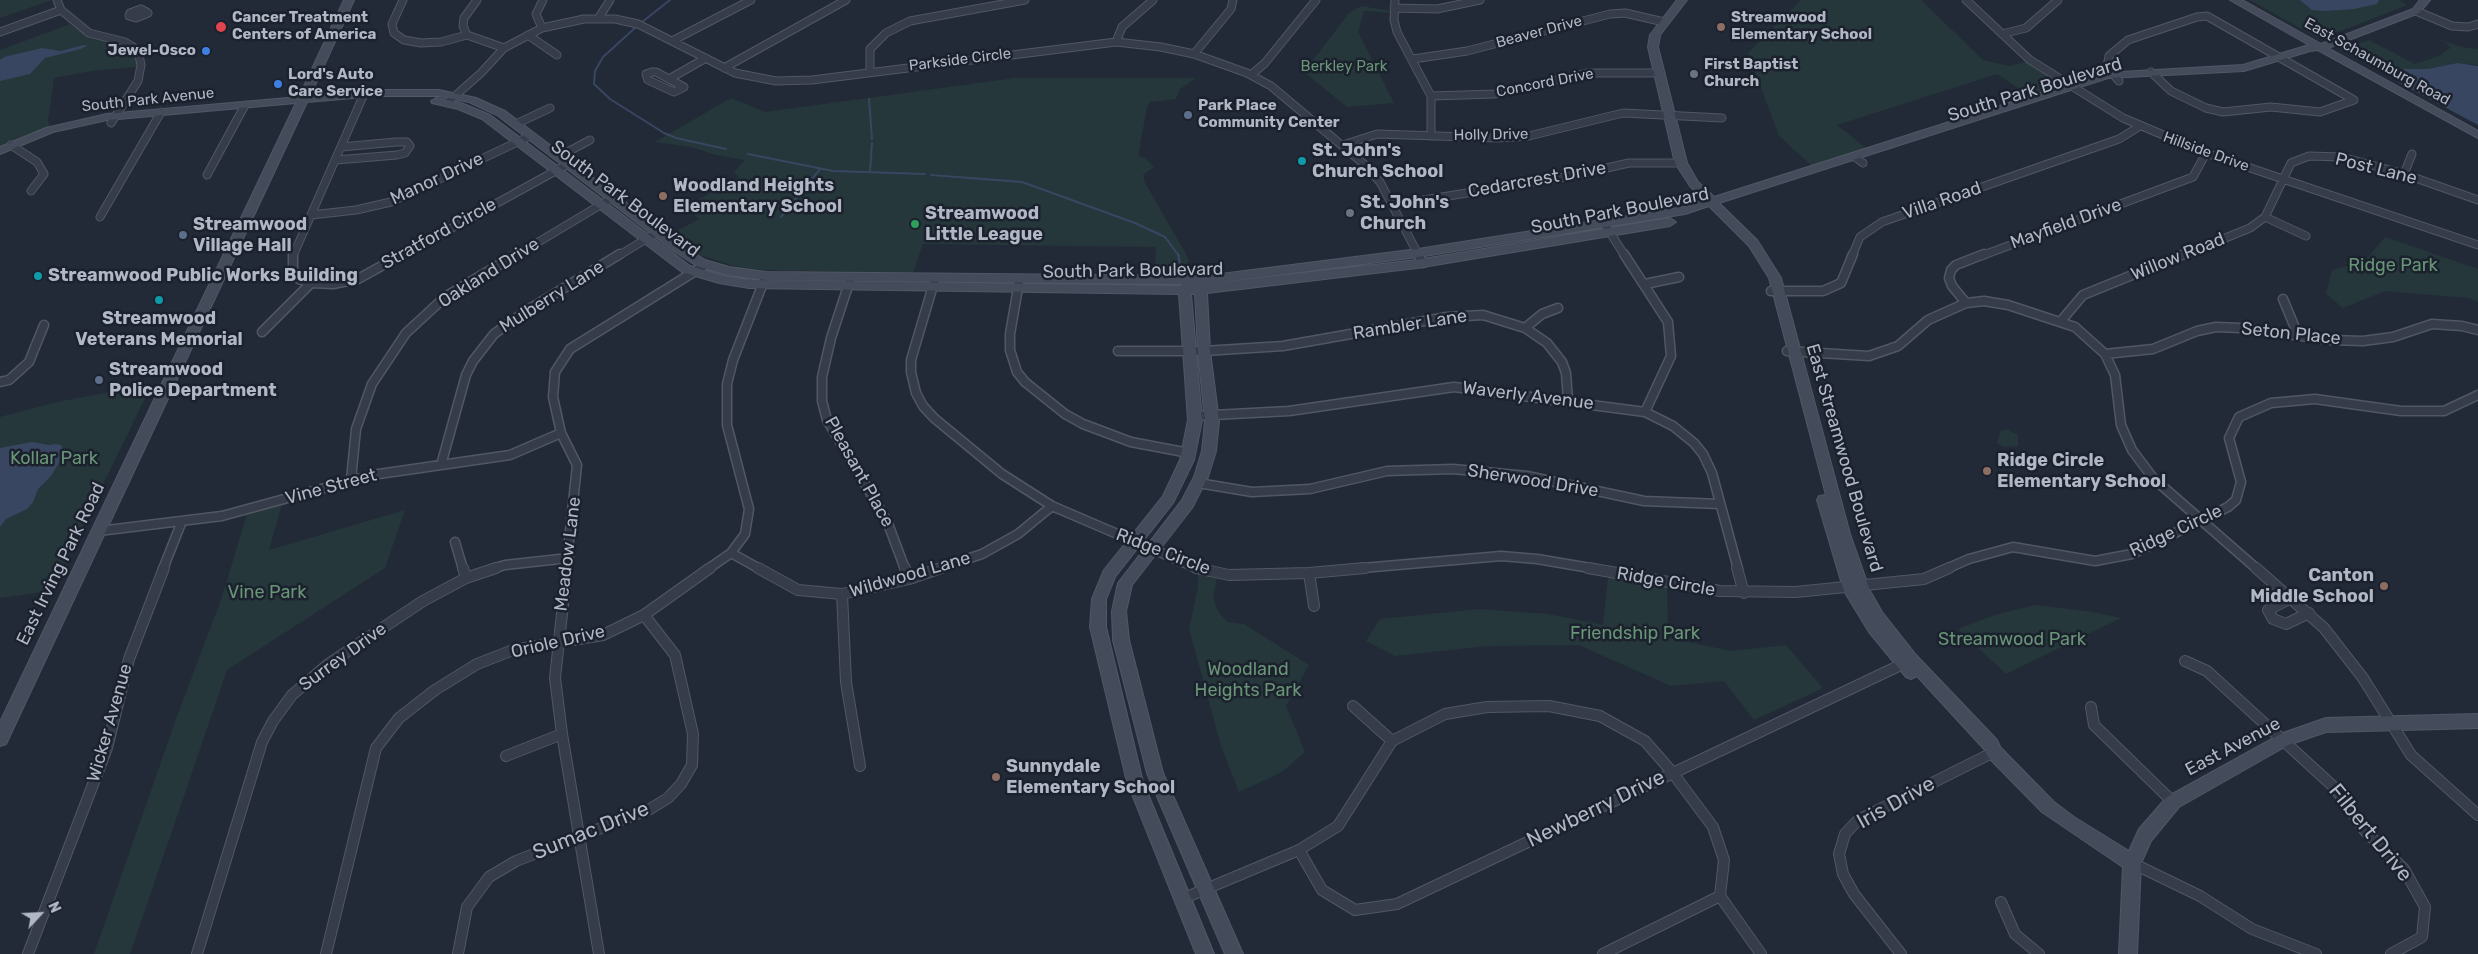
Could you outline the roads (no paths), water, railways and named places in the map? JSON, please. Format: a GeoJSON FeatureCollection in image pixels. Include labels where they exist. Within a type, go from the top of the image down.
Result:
{"type":"FeatureCollection","features":[{"type":"Feature","properties":{"kind":"street"},"geometry":{"type":"LineString","coordinates":[[58,0],[61,10],[89,32],[125,42],[134,48],[139,55],[141,65],[138,81],[113,120]]}},
{"type":"Feature","properties":{"kind":"street"},"geometry":{"type":"LineString","coordinates":[[144,0],[146,7],[144,9]]}},
{"type":"Feature","properties":{"kind":"street","name":"East Irving Park Road"},"geometry":{"type":"LineString","coordinates":[[0,739],[4,719],[99,531],[303,103],[349,0]]}},
{"type":"Feature","properties":{"kind":"street"},"geometry":{"type":"LineString","coordinates":[[403,0],[392,24],[394,33],[404,40],[421,43],[441,42],[468,35]]}},
{"type":"Feature","properties":{"kind":"street"},"geometry":{"type":"LineString","coordinates":[[477,0],[464,18],[463,26],[468,35],[476,40],[504,48]]}},
{"type":"Feature","properties":{"kind":"street"},"geometry":{"type":"LineString","coordinates":[[542,28],[536,14],[543,0]]}},
{"type":"Feature","properties":{"kind":"street"},"geometry":{"type":"LineString","coordinates":[[598,19],[610,0]]}},
{"type":"Feature","properties":{"kind":"street"},"geometry":{"type":"LineString","coordinates":[[672,40],[751,0]]}},
{"type":"Feature","properties":{"kind":"street"},"geometry":{"type":"LineString","coordinates":[[724,68],[846,0]]}},
{"type":"Feature","properties":{"kind":"street"},"geometry":{"type":"LineString","coordinates":[[870,71],[870,49],[886,33],[910,21],[1025,0]]}},
{"type":"Feature","properties":{"kind":"street"},"geometry":{"type":"LineString","coordinates":[[1116,42],[1122,27],[1152,0]]}},
{"type":"Feature","properties":{"kind":"street"},"geometry":{"type":"LineString","coordinates":[[1194,54],[1231,9],[1233,0]]}},
{"type":"Feature","properties":{"kind":"street"},"geometry":{"type":"LineString","coordinates":[[1251,75],[1265,63],[1316,0]]}},
{"type":"Feature","properties":{"kind":"street"},"geometry":{"type":"LineString","coordinates":[[1395,0],[1394,20],[1397,32],[1431,96],[1431,136]]}},
{"type":"Feature","properties":{"kind":"street"},"geometry":{"type":"LineString","coordinates":[[1394,8],[1437,9],[1480,0]]}},
{"type":"Feature","properties":{"kind":"street","name":"East Streamwood Boulevard"},"geometry":{"type":"LineString","coordinates":[[1660,21],[1673,0]]}},
{"type":"Feature","properties":{"kind":"street","name":"East Streamwood Boulevard"},"geometry":{"type":"LineString","coordinates":[[1682,0],[1649,32],[1647,42],[1682,180],[1713,208],[1751,252],[1775,291],[1839,558],[1855,587],[1867,619],[1985,749],[1994,752],[2057,815],[2132,863]]}},
{"type":"Feature","properties":{"kind":"street","name":"Hillside Drive"},"geometry":{"type":"LineString","coordinates":[[1966,0],[2030,60],[2070,86],[2140,126],[2206,153],[2478,245]]}},
{"type":"Feature","properties":{"kind":"street"},"geometry":{"type":"LineString","coordinates":[[2002,34],[2026,28],[2058,0]]}},
{"type":"Feature","properties":{"kind":"street","name":"East Schaumburg Road"},"geometry":{"type":"LineString","coordinates":[[2235,0],[2478,135]]}},
{"type":"Feature","properties":{"kind":"street"},"geometry":{"type":"LineString","coordinates":[[2425,0],[2416,11],[2452,26],[2468,28],[2478,24]]}},
{"type":"Feature","properties":{"kind":"street"},"geometry":{"type":"LineString","coordinates":[[0,32],[61,10]]}},
{"type":"Feature","properties":{"kind":"street","name":"South Park Boulevard"},"geometry":{"type":"LineString","coordinates":[[1859,160],[2070,86],[2116,77],[2244,68],[2284,59],[2309,48],[2321,48],[2416,11]]}},
{"type":"Feature","properties":{"kind":"street","name":"Beaver Drive"},"geometry":{"type":"LineString","coordinates":[[1413,59],[1467,51],[1610,14],[1625,12],[1660,21]]}},
{"type":"Feature","properties":{"kind":"street"},"geometry":{"type":"LineString","coordinates":[[2116,77],[2107,67],[2109,56],[2128,40],[2197,17],[2207,16],[2354,100],[2320,112],[2271,107],[2223,112],[2206,108],[2171,92],[2154,74]]}},
{"type":"Feature","properties":{"kind":"street","name":"Parkside Circle"},"geometry":{"type":"LineString","coordinates":[[447,103],[481,74],[504,48],[542,28],[577,20],[598,19],[631,22],[672,40],[724,68],[746,77],[776,82],[812,80],[870,71],[1116,42],[1194,54],[1251,75],[1271,86],[1343,145],[1380,182],[1420,258]]}},
{"type":"Feature","properties":{"kind":"street"},"geometry":{"type":"LineString","coordinates":[[528,36],[557,55]]}},
{"type":"Feature","properties":{"kind":"street"},"geometry":{"type":"LineString","coordinates":[[669,78],[706,58]]}},
{"type":"Feature","properties":{"kind":"street"},"geometry":{"type":"LineString","coordinates":[[649,72],[656,72],[669,78],[683,86],[683,88],[674,92],[645,77],[649,72]]}},
{"type":"Feature","properties":{"kind":"street","name":"Concord Drive"},"geometry":{"type":"LineString","coordinates":[[1431,96],[1494,94],[1588,73],[1655,73]]}},
{"type":"Feature","properties":{"kind":"street","name":"South Park Boulevard"},"geometry":{"type":"LineString","coordinates":[[363,97],[447,103],[486,117],[681,267],[730,282],[1194,285],[1420,258],[1607,228],[1713,208],[1859,160],[2080,92],[2116,77]]}},
{"type":"Feature","properties":{"kind":"street","name":"South Park Boulevard"},"geometry":{"type":"LineString","coordinates":[[303,103],[412,92],[456,95],[487,105],[516,124],[656,233],[705,264],[764,281]]}},
{"type":"Feature","properties":{"kind":"street"},"geometry":{"type":"LineString","coordinates":[[262,332],[311,283],[299,279],[293,269],[292,255],[363,97]]}},
{"type":"Feature","properties":{"kind":"street","name":"South Park Avenue"},"geometry":{"type":"LineString","coordinates":[[0,151],[61,132],[113,120],[303,103]]}},
{"type":"Feature","properties":{"kind":"street"},"geometry":{"type":"LineString","coordinates":[[207,175],[243,108]]}},
{"type":"Feature","properties":{"kind":"street"},"geometry":{"type":"LineString","coordinates":[[516,124],[550,108]]}},
{"type":"Feature","properties":{"kind":"street","name":"Holly Drive"},"geometry":{"type":"LineString","coordinates":[[1343,145],[1377,134],[1510,138],[1541,134],[1623,112],[1722,118]]}},
{"type":"Feature","properties":{"kind":"street"},"geometry":{"type":"LineString","coordinates":[[100,217],[159,116]]}},
{"type":"Feature","properties":{"kind":"street","name":"Villa Road"},"geometry":{"type":"LineString","coordinates":[[1775,291],[1823,291],[1841,284],[1860,237],[1882,222],[2119,139],[2140,126]]}},
{"type":"Feature","properties":{"kind":"street","name":"Manor Drive"},"geometry":{"type":"LineString","coordinates":[[311,214],[356,210],[391,202],[530,136]]}},
{"type":"Feature","properties":{"kind":"street","name":"South Park Boulevard"},"geometry":{"type":"LineString","coordinates":[[558,157],[590,140]]}},
{"type":"Feature","properties":{"kind":"street"},"geometry":{"type":"LineString","coordinates":[[336,160],[397,155],[405,153],[410,146],[407,142],[341,148]]}},
{"type":"Feature","properties":{"kind":"street"},"geometry":{"type":"LineString","coordinates":[[13,147],[37,162],[44,174],[31,191]]}},
{"type":"Feature","properties":{"kind":"street","name":"South Park Avenue"},"geometry":{"type":"LineString","coordinates":[[0,157],[13,147]]}},
{"type":"Feature","properties":{"kind":"street","name":"Mayfield Drive"},"geometry":{"type":"LineString","coordinates":[[1966,302],[1952,286],[1949,278],[1951,270],[1956,265],[2193,177],[2206,153]]}},
{"type":"Feature","properties":{"kind":"street"},"geometry":{"type":"LineString","coordinates":[[2404,174],[2412,154]]}},
{"type":"Feature","properties":{"kind":"street","name":"Post Lane"},"geometry":{"type":"LineString","coordinates":[[2283,180],[2291,163],[2309,156],[2342,157],[2404,174],[2478,200]]}},
{"type":"Feature","properties":{"kind":"street","name":"Cedarcrest Drive"},"geometry":{"type":"LineString","coordinates":[[1393,205],[1571,176],[1630,163],[1677,163]]}},
{"type":"Feature","properties":{"kind":"street","name":"Stratford Circle"},"geometry":{"type":"LineString","coordinates":[[311,283],[333,284],[358,279],[568,164]]}},
{"type":"Feature","properties":{"kind":"street"},"geometry":{"type":"LineString","coordinates":[[2283,180],[2265,217],[2306,236]]}},
{"type":"Feature","properties":{"kind":"street","name":"Oakland Drive"},"geometry":{"type":"LineString","coordinates":[[351,480],[356,429],[372,384],[406,333],[445,297],[612,198]]}},
{"type":"Feature","properties":{"kind":"street","name":"Willow Road"},"geometry":{"type":"LineString","coordinates":[[2062,321],[2074,302],[2083,295],[2250,228],[2265,217]]}},
{"type":"Feature","properties":{"kind":"street"},"geometry":{"type":"LineString","coordinates":[[1607,228],[1668,322],[1671,356],[1645,412]]}},
{"type":"Feature","properties":{"kind":"street","name":"Mulberry Lane"},"geometry":{"type":"LineString","coordinates":[[440,465],[466,375],[473,361],[494,334],[526,311],[656,233]]}},
{"type":"Feature","properties":{"kind":"street","name":"Meadow Lane"},"geometry":{"type":"LineString","coordinates":[[599,954],[562,734],[555,678],[557,644],[569,558],[577,465],[561,433],[553,397],[555,372],[570,349],[705,264]]}},
{"type":"Feature","properties":{"kind":"street"},"geometry":{"type":"LineString","coordinates":[[1645,284],[1680,277]]}},
{"type":"Feature","properties":{"kind":"street","name":"Oriole Drive"},"geometry":{"type":"LineString","coordinates":[[326,954],[376,748],[399,718],[435,690],[477,664],[514,650],[603,635],[644,615],[731,554],[745,534],[750,509],[727,426],[727,384],[733,360],[764,281]]}},
{"type":"Feature","properties":{"kind":"street","name":"Pleasant Place"},"geometry":{"type":"LineString","coordinates":[[849,282],[830,338],[822,377],[822,401],[830,426],[887,522],[909,578]]}},
{"type":"Feature","properties":{"kind":"street","name":"Ridge Circle"},"geometry":{"type":"LineString","coordinates":[[933,284],[912,360],[912,383],[923,406],[983,459],[1052,506],[1151,550],[1211,573],[1246,575],[1308,572],[1501,556],[1537,559],[1693,587],[1744,592],[1796,592],[1924,579],[1968,559],[2013,547],[2095,561],[2132,554],[2228,507],[2236,500],[2240,492],[2241,482],[2229,438],[2239,417],[2271,403],[2315,399],[2401,411],[2444,411],[2478,395]]}},
{"type":"Feature","properties":{"kind":"street"},"geometry":{"type":"LineString","coordinates":[[1018,284],[1010,350],[1017,372],[1025,382],[1065,414],[1083,424],[1131,442],[1189,453]]}},
{"type":"Feature","properties":{"kind":"street"},"geometry":{"type":"LineString","coordinates":[[1194,285],[1195,416],[1189,453],[1172,494],[1112,568],[1101,593],[1098,612],[1099,637],[1135,782],[1206,954]]}},
{"type":"Feature","properties":{"kind":"street"},"geometry":{"type":"LineString","coordinates":[[2283,299],[2298,335]]}},
{"type":"Feature","properties":{"kind":"street"},"geometry":{"type":"LineString","coordinates":[[1790,351],[1869,356],[1898,346],[1928,320],[1966,302],[1995,302],[2062,321],[2087,336],[2105,354],[2115,375],[2121,425],[2132,450],[2153,478],[2310,613],[2346,654],[2411,755],[2478,815]]}},
{"type":"Feature","properties":{"kind":"street"},"geometry":{"type":"LineString","coordinates":[[1525,328],[1542,314],[1558,308]]}},
{"type":"Feature","properties":{"kind":"street","name":"Rambler Lane"},"geometry":{"type":"LineString","coordinates":[[1118,351],[1196,351],[1283,346],[1464,315],[1483,315],[1525,328],[1547,344],[1562,362],[1566,373],[1568,400]]}},
{"type":"Feature","properties":{"kind":"street","name":"Seton Place"},"geometry":{"type":"LineString","coordinates":[[2105,354],[2153,349],[2197,331],[2216,327],[2331,340],[2363,341],[2393,337],[2432,324],[2462,326],[2478,330]]}},
{"type":"Feature","properties":{"kind":"street"},"geometry":{"type":"LineString","coordinates":[[0,382],[9,380],[30,362],[44,325]]}},
{"type":"Feature","properties":{"kind":"street"},"geometry":{"type":"LineString","coordinates":[[1196,351],[1211,415],[1210,446],[1198,483],[1178,517],[1122,589],[1119,607],[1121,640],[1155,773],[1234,954]]}},
{"type":"Feature","properties":{"kind":"street","name":"Waverly Avenue"},"geometry":{"type":"LineString","coordinates":[[1195,416],[1289,411],[1454,387],[1568,400],[1645,412],[1673,426],[1694,443],[1708,464],[1744,592]]}},
{"type":"Feature","properties":{"kind":"street","name":"Vine Street"},"geometry":{"type":"LineString","coordinates":[[99,531],[242,512],[351,480],[391,471],[510,455],[561,433]]}},
{"type":"Feature","properties":{"kind":"street","name":"Sherwood Drive"},"geometry":{"type":"LineString","coordinates":[[1198,483],[1252,492],[1310,489],[1387,471],[1453,469],[1527,476],[1644,500],[1720,504]]}},
{"type":"Feature","properties":{"kind":"street","name":"Wildwood Lane"},"geometry":{"type":"LineString","coordinates":[[731,554],[798,590],[842,594],[909,578],[982,554],[1018,534],[1052,506]]}},
{"type":"Feature","properties":{"kind":"street","name":"Wicker Avenue"},"geometry":{"type":"LineString","coordinates":[[28,954],[104,757],[128,658],[182,521]]}},
{"type":"Feature","properties":{"kind":"street"},"geometry":{"type":"LineString","coordinates":[[455,542],[466,578]]}},
{"type":"Feature","properties":{"kind":"street","name":"Surrey Drive"},"geometry":{"type":"LineString","coordinates":[[197,954],[262,742],[281,708],[303,685],[327,665],[423,601],[466,578],[506,566],[569,558]]}},
{"type":"Feature","properties":{"kind":"street"},"geometry":{"type":"LineString","coordinates":[[1308,572],[1314,606]]}},
{"type":"Feature","properties":{"kind":"street"},"geometry":{"type":"LineString","coordinates":[[842,594],[846,682],[860,766]]}},
{"type":"Feature","properties":{"kind":"street"},"geometry":{"type":"LineString","coordinates":[[2291,598],[2268,610],[2273,619],[2286,624],[2310,613]]}},
{"type":"Feature","properties":{"kind":"street","name":"Sumac Drive"},"geometry":{"type":"LineString","coordinates":[[458,954],[467,907],[479,888],[489,877],[516,861],[637,816],[668,798],[681,784],[692,765],[693,734],[675,655],[644,615]]}},
{"type":"Feature","properties":{"kind":"street"},"geometry":{"type":"LineString","coordinates":[[2185,661],[2207,671],[2283,740]]}},
{"type":"Feature","properties":{"kind":"street","name":"Newberry Drive"},"geometry":{"type":"LineString","coordinates":[[1299,850],[1322,890],[1354,910],[1397,904],[1907,662]]}},
{"type":"Feature","properties":{"kind":"street"},"geometry":{"type":"LineString","coordinates":[[1354,706],[1392,741]]}},
{"type":"Feature","properties":{"kind":"street"},"geometry":{"type":"LineString","coordinates":[[1182,899],[1299,850],[1338,826],[1392,741],[1444,714],[1487,707],[1548,706],[1600,716],[1645,741],[1672,772],[1713,827],[1724,860],[1720,896],[1761,954]]}},
{"type":"Feature","properties":{"kind":"street"},"geometry":{"type":"LineString","coordinates":[[2091,707],[2094,726],[2173,802]]}},
{"type":"Feature","properties":{"kind":"street","name":"East Avenue"},"geometry":{"type":"LineString","coordinates":[[2128,954],[2132,863],[2145,835],[2173,802],[2283,740],[2326,725],[2478,721]]}},
{"type":"Feature","properties":{"kind":"street"},"geometry":{"type":"LineString","coordinates":[[506,756],[562,734]]}},
{"type":"Feature","properties":{"kind":"street","name":"Filbert Drive"},"geometry":{"type":"LineString","coordinates":[[2283,740],[2334,788],[2366,831],[2404,869],[2425,907],[2422,937],[2391,954]]}},
{"type":"Feature","properties":{"kind":"street","name":"Iris Drive"},"geometry":{"type":"LineString","coordinates":[[1901,954],[1854,894],[1843,874],[1840,854],[1845,834],[1858,820],[1994,752]]}},
{"type":"Feature","properties":{"kind":"street"},"geometry":{"type":"LineString","coordinates":[[2132,863],[2200,896],[2252,929],[2316,954]]}},
{"type":"Feature","properties":{"kind":"street"},"geometry":{"type":"LineString","coordinates":[[1603,954],[1720,896]]}},
{"type":"Feature","properties":{"kind":"street"},"geometry":{"type":"LineString","coordinates":[[2001,902],[2015,934],[2039,954]]}},
{"type":"Feature","properties":{"kind":"water"},"geometry":{"type":"Polygon","coordinates":[[[2300,0],[2379,0],[2377,4],[2354,9],[2325,11],[2312,10],[2300,0]]]}},
{"type":"Feature","properties":{"kind":"water"},"geometry":{"type":"Polygon","coordinates":[[[88,45],[81,49],[45,58],[30,74],[0,81],[0,60],[4,57],[42,48],[61,51],[88,45]]]}},
{"type":"Feature","properties":{"kind":"water"},"geometry":{"type":"Polygon","coordinates":[[[2458,63],[2478,66],[2478,125],[2398,82],[2408,79],[2402,70],[2404,69],[2427,69],[2458,63]]]}},
{"type":"Feature","properties":{"kind":"water"},"geometry":{"type":"Polygon","coordinates":[[[32,442],[61,445],[65,453],[51,476],[38,489],[33,502],[27,509],[6,519],[0,527],[0,448],[32,442]]]}},
{"type":"Feature","properties":{"kind":"waterway"},"geometry":{"type":"LineString","coordinates":[[642,22],[670,0]]}},
{"type":"Feature","properties":{"kind":"waterway"},"geometry":{"type":"LineString","coordinates":[[636,27],[603,57],[595,71],[594,84],[610,99],[664,133],[676,138],[726,149]]}},
{"type":"Feature","properties":{"kind":"waterway"},"geometry":{"type":"LineString","coordinates":[[869,99],[872,139]]}},
{"type":"Feature","properties":{"kind":"waterway"},"geometry":{"type":"LineString","coordinates":[[870,172],[872,143]]}},
{"type":"Feature","properties":{"kind":"waterway"},"geometry":{"type":"LineString","coordinates":[[748,154],[833,171],[925,174]]}},
{"type":"Feature","properties":{"kind":"waterway"},"geometry":{"type":"LineString","coordinates":[[781,217],[820,169]]}},
{"type":"Feature","properties":{"kind":"waterway"},"geometry":{"type":"LineString","coordinates":[[931,175],[1022,182],[1135,223],[1165,237],[1178,255]]}},
{"type":"Feature","properties":{"kind":"waterway"},"geometry":{"type":"LineString","coordinates":[[1178,255],[1181,269]]}},
{"type":"Feature","properties":{"kind":"place","name":"Cancer Treatment Centers of America"},"geometry":{"type":"Point","coordinates":[221,27]}},
{"type":"Feature","properties":{"kind":"place","name":"Streamwood Elementary School"},"geometry":{"type":"Point","coordinates":[1721,27]}},
{"type":"Feature","properties":{"kind":"place","name":"Jewel-Osco"},"geometry":{"type":"Point","coordinates":[206,51]}},
{"type":"Feature","properties":{"kind":"place","name":"First Baptist Church"},"geometry":{"type":"Point","coordinates":[1694,74]}},
{"type":"Feature","properties":{"kind":"place","name":"Lord's Auto Care Service"},"geometry":{"type":"Point","coordinates":[278,84]}},
{"type":"Feature","properties":{"kind":"place","name":"Park Place Community Center"},"geometry":{"type":"Point","coordinates":[1188,115]}},
{"type":"Feature","properties":{"kind":"place","name":"St. John's Church School"},"geometry":{"type":"Point","coordinates":[1302,161]}},
{"type":"Feature","properties":{"kind":"place","name":"Woodland Heights Elementary School"},"geometry":{"type":"Point","coordinates":[663,196]}},
{"type":"Feature","properties":{"kind":"place","name":"St. John's Church"},"geometry":{"type":"Point","coordinates":[1350,213]}},
{"type":"Feature","properties":{"kind":"place","name":"Streamwood Little League"},"geometry":{"type":"Point","coordinates":[915,224]}},
{"type":"Feature","properties":{"kind":"place","name":"Streamwood Village Hall"},"geometry":{"type":"Point","coordinates":[183,235]}},
{"type":"Feature","properties":{"kind":"place","name":"Streamwood Public Works Building"},"geometry":{"type":"Point","coordinates":[38,276]}},
{"type":"Feature","properties":{"kind":"place","name":"Streamwood Veterans Memorial"},"geometry":{"type":"Point","coordinates":[159,300]}},
{"type":"Feature","properties":{"kind":"place","name":"Streamwood Police Department"},"geometry":{"type":"Point","coordinates":[99,380]}},
{"type":"Feature","properties":{"kind":"place","name":"Ridge Circle Elementary School"},"geometry":{"type":"Point","coordinates":[1987,471]}},
{"type":"Feature","properties":{"kind":"place","name":"Canton Middle School"},"geometry":{"type":"Point","coordinates":[2384,586]}},
{"type":"Feature","properties":{"kind":"place","name":"Sunnydale Elementary School"},"geometry":{"type":"Point","coordinates":[996,777]}},
{"type":"Feature","properties":{"kind":"park label","name":"Berkley Park"},"geometry":{"type":"Point","coordinates":[1344,67]}},
{"type":"Feature","properties":{"kind":"park label","name":"Ridge Park"},"geometry":{"type":"Point","coordinates":[2393,266]}},
{"type":"Feature","properties":{"kind":"park label","name":"Kollar Park"},"geometry":{"type":"Point","coordinates":[54,459]}},
{"type":"Feature","properties":{"kind":"park label","name":"Vine Park"},"geometry":{"type":"Point","coordinates":[267,593]}},
{"type":"Feature","properties":{"kind":"park label","name":"Friendship Park"},"geometry":{"type":"Point","coordinates":[1635,634]}},
{"type":"Feature","properties":{"kind":"park label","name":"Streamwood Park"},"geometry":{"type":"Point","coordinates":[2012,640]}},
{"type":"Feature","properties":{"kind":"park label","name":"Woodland Heights Park"},"geometry":{"type":"Point","coordinates":[1248,680]}}]}
